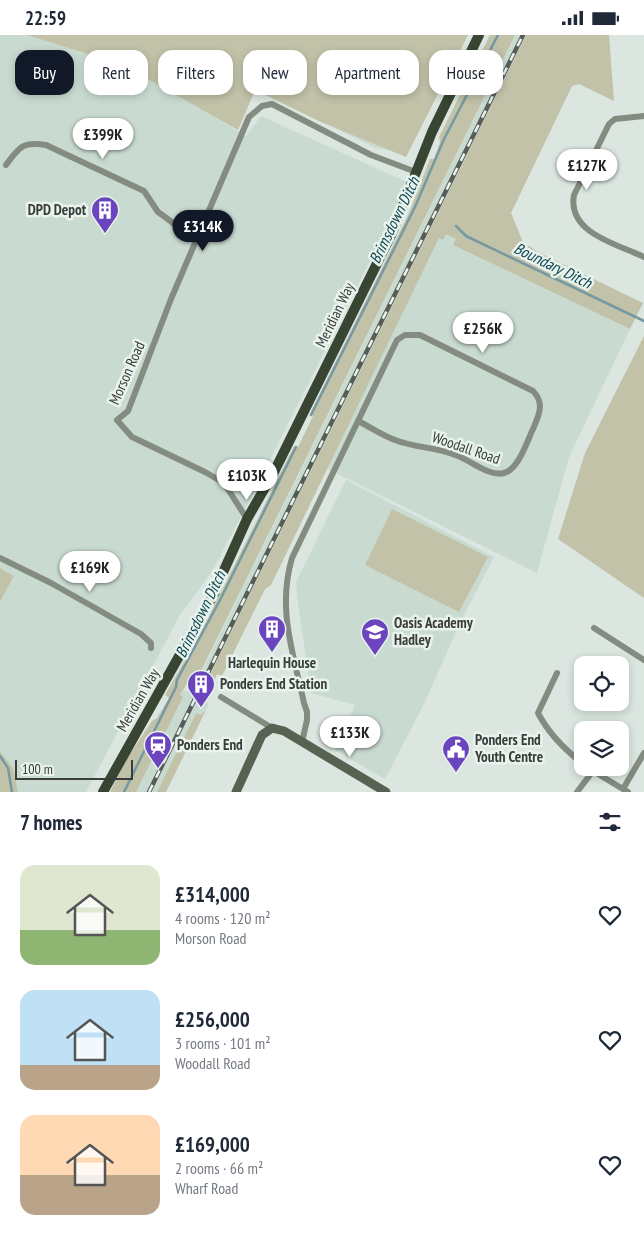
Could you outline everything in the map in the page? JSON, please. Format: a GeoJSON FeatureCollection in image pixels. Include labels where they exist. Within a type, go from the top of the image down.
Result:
{"type":"FeatureCollection","features":[{"type":"Feature","properties":{"kind":"main road","name":"Meridian Way"},"geometry":{"type":"LineString","coordinates":[[103,792],[241,546],[275,470],[392,233],[432,132],[479,35]]}},
{"type":"Feature","properties":{"kind":"main road","name":"Meridian Way"},"geometry":{"type":"LineString","coordinates":[[212,597],[247,519],[275,470]]}},
{"type":"Feature","properties":{"kind":"street","name":"Morson Road"},"geometry":{"type":"LineString","coordinates":[[247,519],[224,483],[205,471],[132,437],[117,420],[128,411],[249,117],[262,106],[272,104],[371,155],[416,172]]}},
{"type":"Feature","properties":{"kind":"street"},"geometry":{"type":"LineString","coordinates":[[644,115],[615,119],[609,124],[574,195],[572,204],[574,215],[587,230],[644,257]]}},
{"type":"Feature","properties":{"kind":"street"},"geometry":{"type":"LineString","coordinates":[[6,165],[17,150],[31,143],[46,145],[144,191],[158,212],[177,226],[199,235]]}},
{"type":"Feature","properties":{"kind":"street","name":"Woodall Road"},"geometry":{"type":"LineString","coordinates":[[302,742],[307,712],[285,608],[286,577],[292,557],[397,340],[411,333],[420,335],[533,391],[538,395],[541,406],[538,419],[514,467],[504,473],[492,473],[457,455],[435,448],[396,440],[358,421]]}},
{"type":"Feature","properties":{"kind":"street"},"geometry":{"type":"LineString","coordinates":[[0,558],[51,583],[141,634],[151,643],[151,648]]}},
{"type":"Feature","properties":{"kind":"street"},"geometry":{"type":"LineString","coordinates":[[594,628],[644,660]]}},
{"type":"Feature","properties":{"kind":"street"},"geometry":{"type":"LineString","coordinates":[[556,673],[538,713],[546,729],[574,757]]}},
{"type":"Feature","properties":{"kind":"street"},"geometry":{"type":"LineString","coordinates":[[220,697],[272,728],[284,731],[386,792]]}},
{"type":"Feature","properties":{"kind":"street"},"geometry":{"type":"LineString","coordinates":[[236,792],[262,735],[272,728]]}},
{"type":"Feature","properties":{"kind":"street"},"geometry":{"type":"LineString","coordinates":[[602,776],[625,790],[644,753]]}},
{"type":"Feature","properties":{"kind":"street"},"geometry":{"type":"LineString","coordinates":[[577,792],[587,776]]}},
{"type":"Feature","properties":{"kind":"shaded area"},"geometry":{"type":"Polygon","coordinates":[[[0,35],[468,35],[458,50],[429,50],[429,92],[390,150],[375,148],[269,95],[307,95],[307,50],[243,50],[243,82],[241,81],[238,104],[230,125],[218,119],[246,136],[261,116],[409,183],[250,500],[211,573],[180,615],[86,792],[18,792],[13,768],[0,751],[0,602],[14,576],[0,568],[0,35]]]}},
{"type":"Feature","properties":{"kind":"shaded area"},"geometry":{"type":"Polygon","coordinates":[[[27,35],[468,35],[460,50],[429,50],[429,95],[438,95],[406,157],[321,122],[265,95],[307,95],[307,50],[243,50],[243,95],[253,95],[238,130],[176,95],[233,95],[233,50],[158,50],[158,85],[148,79],[148,50],[84,50],[84,53],[27,35]]]}},
{"type":"Feature","properties":{"kind":"shaded area"},"geometry":{"type":"Polygon","coordinates":[[[490,35],[515,35],[503,59],[503,50],[482,50],[490,35]]]}},
{"type":"Feature","properties":{"kind":"shaded area"},"geometry":{"type":"Polygon","coordinates":[[[515,35],[526,35],[503,82],[503,59],[515,35]]]}},
{"type":"Feature","properties":{"kind":"shaded area"},"geometry":{"type":"Polygon","coordinates":[[[526,35],[609,35],[614,101],[579,84],[572,86],[511,213],[523,242],[538,252],[643,303],[630,329],[453,245],[456,239],[446,234],[443,240],[439,238],[271,585],[265,589],[222,676],[217,674],[211,687],[208,687],[206,691],[203,690],[199,697],[496,95],[503,95],[503,82],[526,35]]]}},
{"type":"Feature","properties":{"kind":"shaded area"},"geometry":{"type":"Polygon","coordinates":[[[460,95],[485,95],[194,685],[188,682],[180,695],[183,697],[157,750],[155,749],[153,753],[155,754],[136,792],[110,792],[128,757],[152,721],[157,718],[169,698],[165,695],[203,628],[294,446],[298,447],[313,416],[310,414],[408,215],[430,159],[434,159],[440,142],[439,137],[460,95]]]}},
{"type":"Feature","properties":{"kind":"shaded area"},"geometry":{"type":"Polygon","coordinates":[[[485,95],[496,95],[199,697],[209,704],[205,712],[202,715],[196,713],[157,792],[136,792],[155,755],[153,753],[157,749],[183,697],[180,696],[183,690],[188,692],[192,684],[195,685],[485,95]]]}},
{"type":"Feature","properties":{"kind":"shaded area"},"geometry":{"type":"Polygon","coordinates":[[[446,233],[457,239],[454,245],[630,329],[569,457],[537,573],[326,468],[439,238],[446,233]]]}},
{"type":"Feature","properties":{"kind":"shaded area"},"geometry":{"type":"Polygon","coordinates":[[[644,336],[644,598],[558,539],[585,453],[644,336]]]}},
{"type":"Feature","properties":{"kind":"shaded area","name":"Oasis Academy Hadley"},"geometry":{"type":"Polygon","coordinates":[[[346,480],[494,557],[462,619],[423,706],[385,779],[335,750],[355,705],[311,693],[298,604],[296,582],[346,480]]]}},
{"type":"Feature","properties":{"kind":"shaded area"},"geometry":{"type":"Polygon","coordinates":[[[392,509],[488,557],[459,612],[365,565],[392,509]]]}},
{"type":"Feature","properties":{"kind":"shaded area"},"geometry":{"type":"Polygon","coordinates":[[[0,568],[14,576],[0,602],[0,568]]]}},
{"type":"Feature","properties":{"kind":"shaded area"},"geometry":{"type":"Polygon","coordinates":[[[205,712],[166,792],[157,792],[196,713],[202,715],[205,712]]]}},
{"type":"Feature","properties":{"kind":"shaded area"},"geometry":{"type":"Polygon","coordinates":[[[0,751],[13,768],[18,792],[0,792],[0,751]]]}},
{"type":"Feature","properties":{"kind":"waterway","name":"Brimsdown Ditch"},"geometry":{"type":"LineString","coordinates":[[311,415],[415,207],[444,139],[498,35]]}},
{"type":"Feature","properties":{"kind":"waterway","name":"Boundary Ditch"},"geometry":{"type":"LineString","coordinates":[[456,226],[466,236],[644,321]]}},
{"type":"Feature","properties":{"kind":"waterway","name":"Brimsdown Ditch"},"geometry":{"type":"LineString","coordinates":[[124,792],[176,687],[177,680],[220,600],[296,447]]}},
{"type":"Feature","properties":{"kind":"waterway"},"geometry":{"type":"LineString","coordinates":[[0,756],[8,768],[12,792]]}},
{"type":"Feature","properties":{"kind":"railway"},"geometry":{"type":"LineString","coordinates":[[149,792],[523,35]]}},
{"type":"Feature","properties":{"kind":"place","name":"DPD Depot"},"geometry":{"type":"Point","coordinates":[105,234]}},
{"type":"Feature","properties":{"kind":"place","name":"Harlequin House"},"geometry":{"type":"Point","coordinates":[272,653]}},
{"type":"Feature","properties":{"kind":"place","name":"Oasis Academy Hadley"},"geometry":{"type":"Point","coordinates":[375,656]}},
{"type":"Feature","properties":{"kind":"place","name":"Ponders End Station"},"geometry":{"type":"Point","coordinates":[201,708]}},
{"type":"Feature","properties":{"kind":"place","name":"Ponders End"},"geometry":{"type":"Point","coordinates":[158,769]}},
{"type":"Feature","properties":{"kind":"place","name":"Ponders End Youth Centre"},"geometry":{"type":"Point","coordinates":[456,773]}}]}
